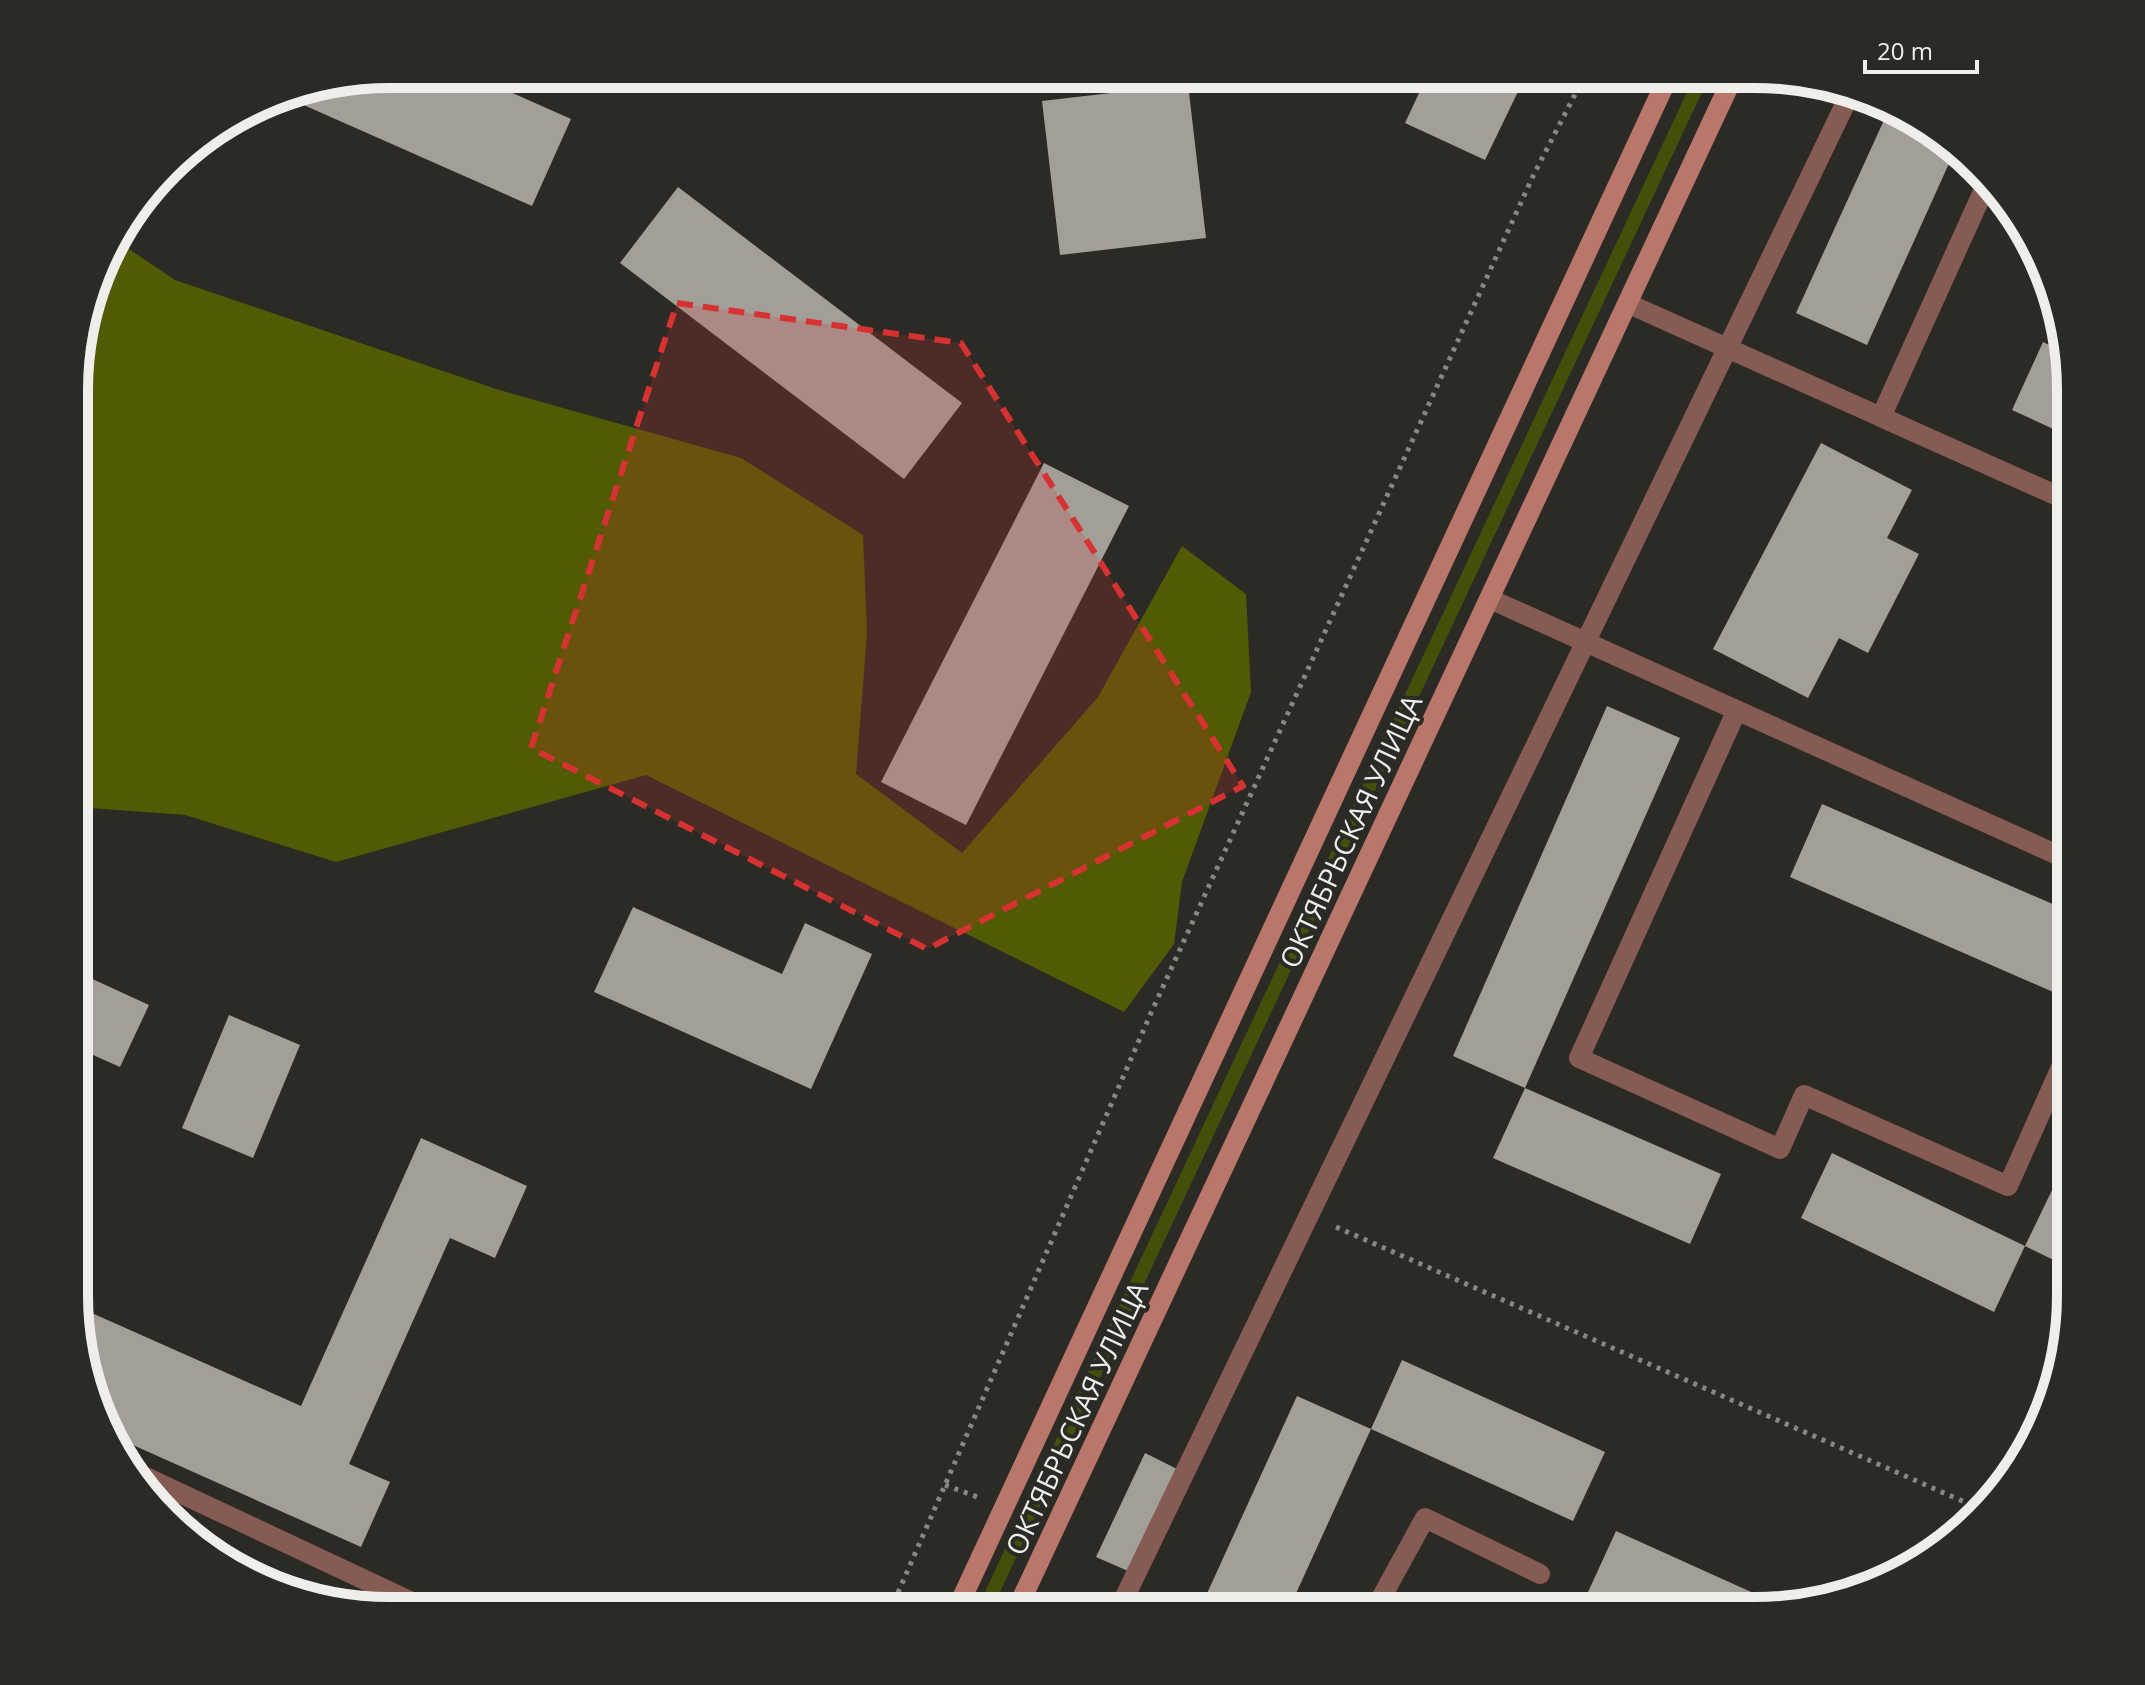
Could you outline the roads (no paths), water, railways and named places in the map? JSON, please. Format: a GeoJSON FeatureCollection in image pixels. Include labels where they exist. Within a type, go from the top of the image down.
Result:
{"type":"FeatureCollection","features":[{"type":"Feature","properties":{"kind":"main road","name":"ОКТЯБРЬСКАЯ УЛИЦА"},"geometry":{"type":"LineString","coordinates":[[962,1597],[1663,88]]}},
{"type":"Feature","properties":{"kind":"main road","name":"ОКТЯБРЬСКАЯ УЛИЦА"},"geometry":{"type":"LineString","coordinates":[[1023,1597],[1728,88]]}},
{"type":"Feature","properties":{"kind":"lane"},"geometry":{"type":"LineString","coordinates":[[1125,1597],[1846,102]]}},
{"type":"Feature","properties":{"kind":"lane"},"geometry":{"type":"LineString","coordinates":[[1881,417],[1983,192]]}},
{"type":"Feature","properties":{"kind":"lane"},"geometry":{"type":"LineString","coordinates":[[1629,304],[2057,496]]}},
{"type":"Feature","properties":{"kind":"lane"},"geometry":{"type":"LineString","coordinates":[[1490,599],[2057,855]]}},
{"type":"Feature","properties":{"kind":"lane"},"geometry":{"type":"LineString","coordinates":[[1737,710],[1579,1058],[1780,1149],[1804,1095],[2008,1186],[2057,1076]]}},
{"type":"Feature","properties":{"kind":"lane"},"geometry":{"type":"LineString","coordinates":[[150,1479],[401,1597]]}},
{"type":"Feature","properties":{"kind":"lane"},"geometry":{"type":"LineString","coordinates":[[1382,1597],[1425,1518],[1540,1574]]}}]}
